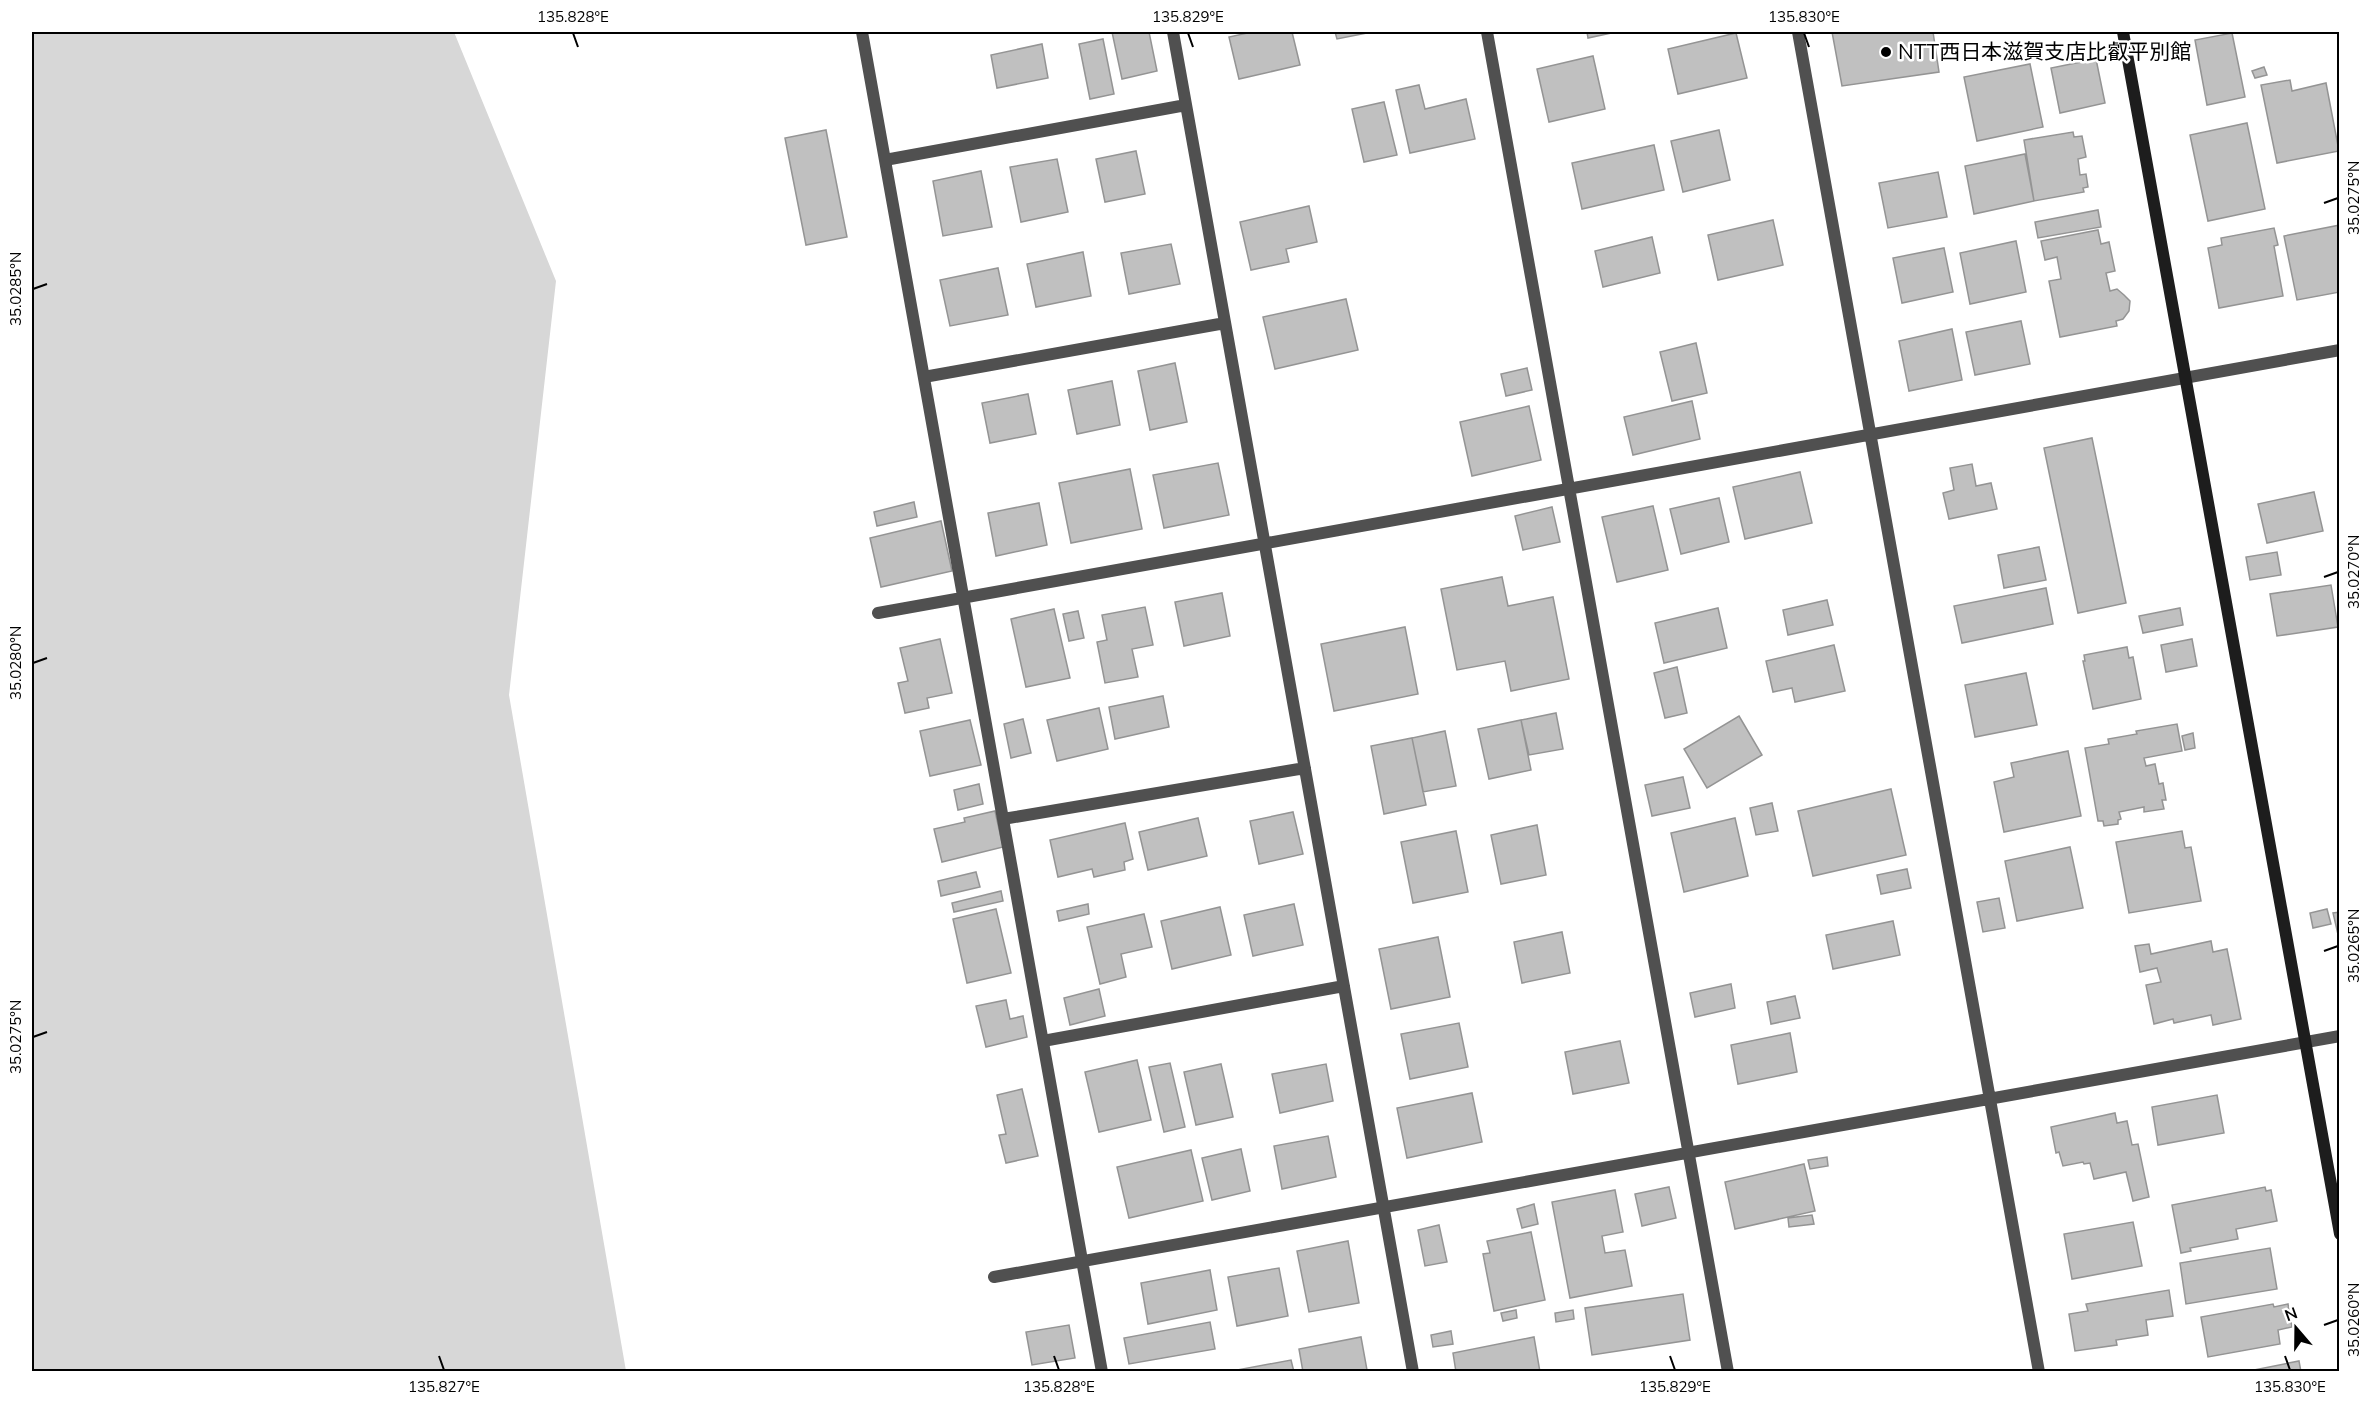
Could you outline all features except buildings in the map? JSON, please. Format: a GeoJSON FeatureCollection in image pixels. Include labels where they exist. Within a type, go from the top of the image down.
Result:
{"type":"FeatureCollection","features":[{"type":"Feature","properties":{"kind":"street"},"geometry":{"type":"LineString","coordinates":[[862,32],[1102,1371]]}},
{"type":"Feature","properties":{"kind":"street"},"geometry":{"type":"LineString","coordinates":[[1173,32],[1413,1371]]}},
{"type":"Feature","properties":{"kind":"street"},"geometry":{"type":"LineString","coordinates":[[1487,32],[1728,1371]]}},
{"type":"Feature","properties":{"kind":"street"},"geometry":{"type":"LineString","coordinates":[[1798,32],[2039,1371]]}},
{"type":"Feature","properties":{"kind":"street"},"geometry":{"type":"LineString","coordinates":[[2123,32],[2340,1234]]}},
{"type":"Feature","properties":{"kind":"street"},"geometry":{"type":"LineString","coordinates":[[885,160],[1186,105]]}},
{"type":"Feature","properties":{"kind":"street"},"geometry":{"type":"LineString","coordinates":[[924,377],[1225,323]]}},
{"type":"Feature","properties":{"kind":"street"},"geometry":{"type":"LineString","coordinates":[[878,614],[2340,350]]}},
{"type":"Feature","properties":{"kind":"street"},"geometry":{"type":"LineString","coordinates":[[1003,819],[1305,768]]}},
{"type":"Feature","properties":{"kind":"street"},"geometry":{"type":"LineString","coordinates":[[1042,1041],[1344,986]]}},
{"type":"Feature","properties":{"kind":"street"},"geometry":{"type":"LineString","coordinates":[[994,1277],[2340,1036]]}},
{"type":"Feature","properties":{"kind":"shaded area"},"geometry":{"type":"Polygon","coordinates":[[[32,32],[454,32],[556,281],[509,695],[626,1371],[32,1371],[32,32]]]}},
{"type":"Feature","properties":{"kind":"place","name":"NTT西日本滋賀支店比叡平別館"},"geometry":{"type":"Point","coordinates":[1886,52]}}]}
